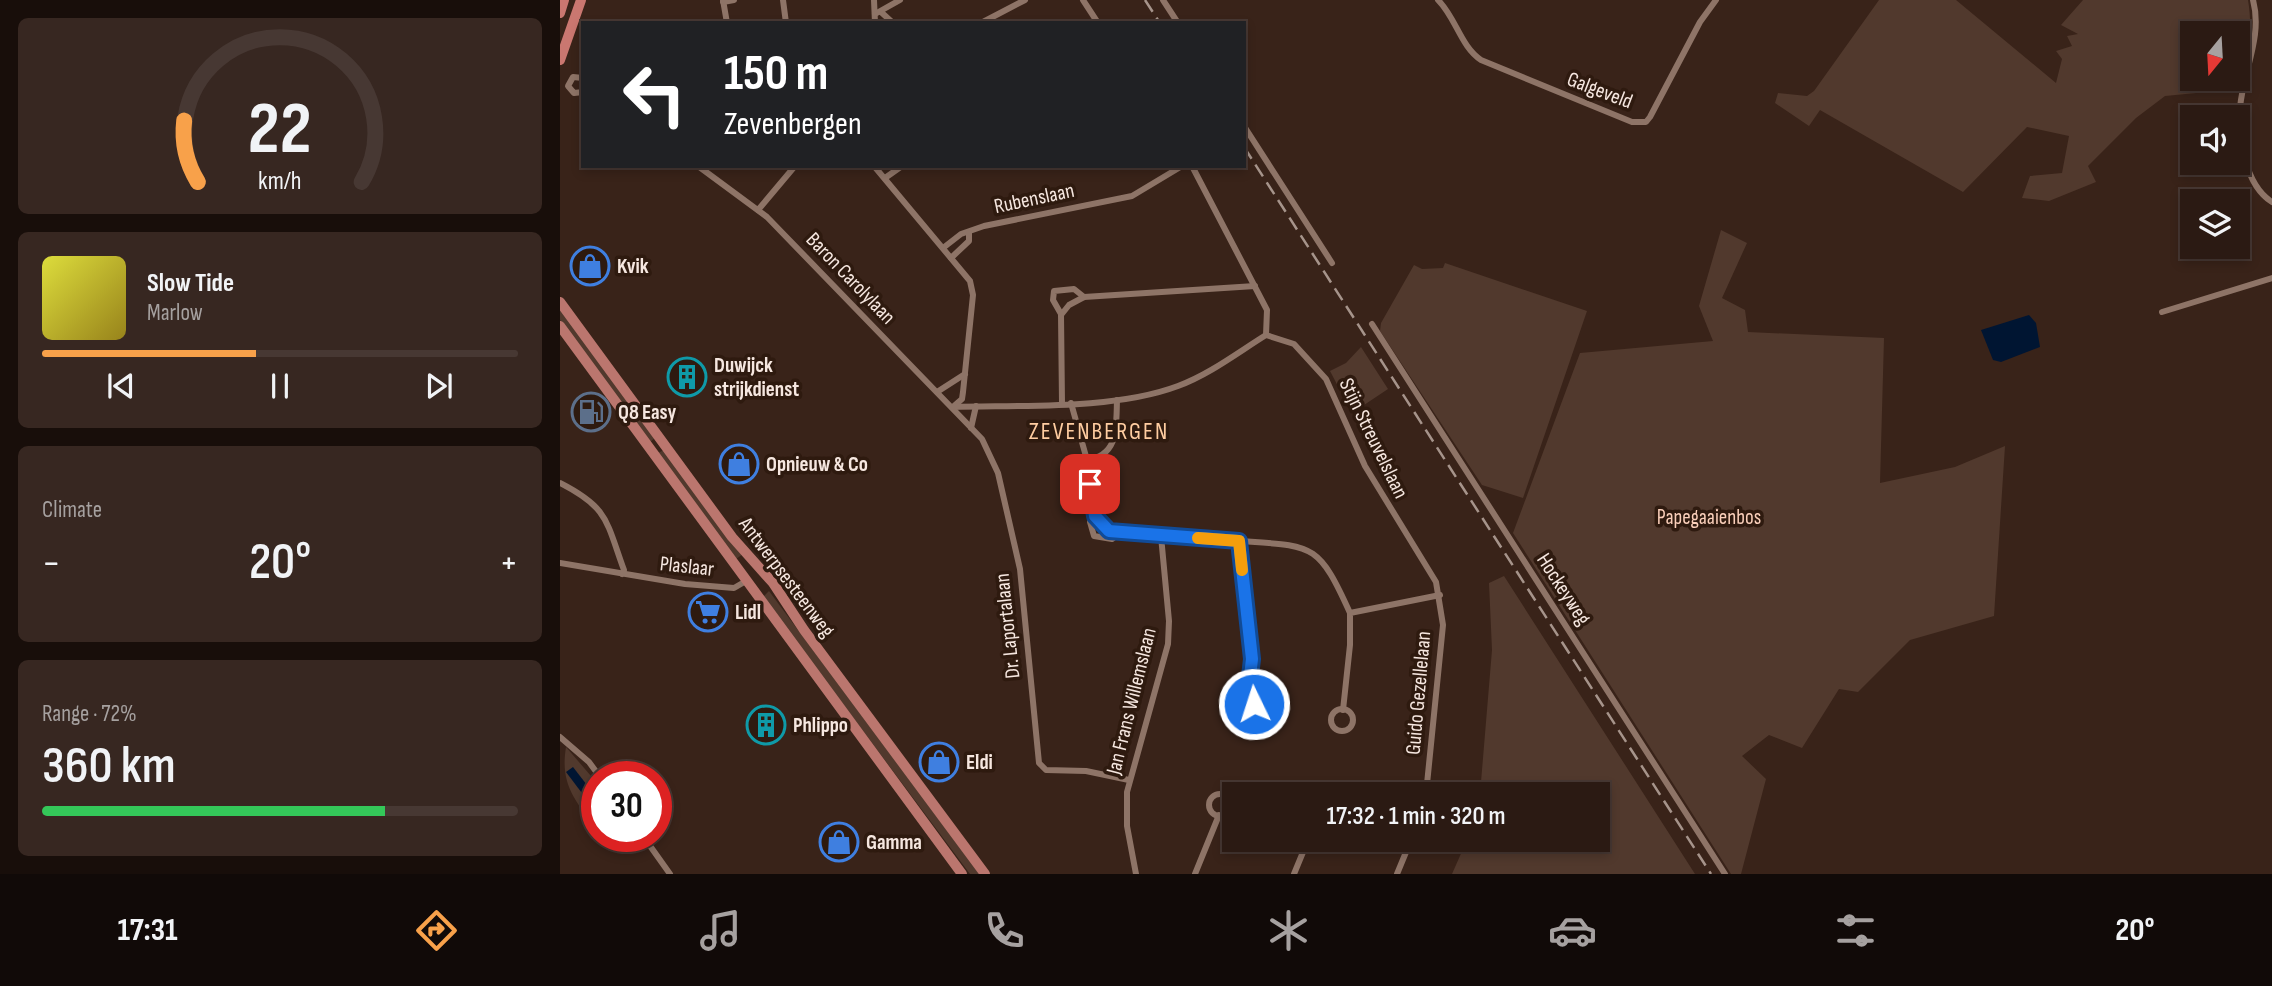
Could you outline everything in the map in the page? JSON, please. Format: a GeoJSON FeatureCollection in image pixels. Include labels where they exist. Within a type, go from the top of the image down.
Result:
{"type":"FeatureCollection","features":[{"type":"Feature","properties":{"kind":"highway"},"geometry":{"type":"LineString","coordinates":[[560,12],[564,0]]}},
{"type":"Feature","properties":{"kind":"highway"},"geometry":{"type":"LineString","coordinates":[[560,60],[580,0]]}},
{"type":"Feature","properties":{"kind":"main road","name":"Antwerpsesteenweg"},"geometry":{"type":"LineString","coordinates":[[560,302],[732,537],[773,583],[804,630],[985,874]]}},
{"type":"Feature","properties":{"kind":"main road","name":"Antwerpsesteenweg"},"geometry":{"type":"LineString","coordinates":[[560,327],[962,874]]}},
{"type":"Feature","properties":{"kind":"main road"},"geometry":{"type":"LineString","coordinates":[[654,454],[659,444],[667,447]]}},
{"type":"Feature","properties":{"kind":"main road"},"geometry":{"type":"LineString","coordinates":[[755,595],[757,581],[773,583]]}},
{"type":"Feature","properties":{"kind":"street"},"geometry":{"type":"LineString","coordinates":[[726,21],[723,1],[734,0]]}},
{"type":"Feature","properties":{"kind":"street"},"geometry":{"type":"LineString","coordinates":[[783,0],[786,21]]}},
{"type":"Feature","properties":{"kind":"street"},"geometry":{"type":"LineString","coordinates":[[874,0],[878,13],[876,21]]}},
{"type":"Feature","properties":{"kind":"street"},"geometry":{"type":"LineString","coordinates":[[878,13],[900,0]]}},
{"type":"Feature","properties":{"kind":"street"},"geometry":{"type":"LineString","coordinates":[[985,21],[1025,0]]}},
{"type":"Feature","properties":{"kind":"street"},"geometry":{"type":"LineString","coordinates":[[1083,0],[1097,21]]}},
{"type":"Feature","properties":{"kind":"street"},"geometry":{"type":"LineString","coordinates":[[1163,0],[1177,21]]}},
{"type":"Feature","properties":{"kind":"street","name":"Galgeveld"},"geometry":{"type":"LineString","coordinates":[[1438,0],[1455,21],[1472,54],[1632,122],[1641,122],[1650,117],[1700,22],[1716,0]]}},
{"type":"Feature","properties":{"kind":"street"},"geometry":{"type":"LineString","coordinates":[[2253,0],[2255,35],[2240,107],[2241,134],[2248,168],[2260,194],[2272,202]]}},
{"type":"Feature","properties":{"kind":"street"},"geometry":{"type":"LineString","coordinates":[[878,13],[891,21]]}},
{"type":"Feature","properties":{"kind":"street"},"geometry":{"type":"LineString","coordinates":[[581,78],[573,77],[568,86],[574,93],[581,92]]}},
{"type":"Feature","properties":{"kind":"street"},"geometry":{"type":"LineString","coordinates":[[1246,129],[1332,263]]}},
{"type":"Feature","properties":{"kind":"street","name":"Baron Carolylaan"},"geometry":{"type":"LineString","coordinates":[[701,168],[758,210],[952,407]]}},
{"type":"Feature","properties":{"kind":"street"},"geometry":{"type":"LineString","coordinates":[[758,210],[793,168]]}},
{"type":"Feature","properties":{"kind":"street"},"geometry":{"type":"LineString","coordinates":[[876,168],[970,281],[973,295],[962,399],[952,407]]}},
{"type":"Feature","properties":{"kind":"street"},"geometry":{"type":"LineString","coordinates":[[885,178],[899,168]]}},
{"type":"Feature","properties":{"kind":"street","name":"Rubenslaan"},"geometry":{"type":"LineString","coordinates":[[943,248],[961,234],[984,226],[1132,196],[1179,168]]}},
{"type":"Feature","properties":{"kind":"street"},"geometry":{"type":"LineString","coordinates":[[952,407],[1117,400],[1147,396],[1180,386],[1218,367],[1266,335],[1267,310],[1193,168]]}},
{"type":"Feature","properties":{"kind":"street","name":"Rubenslaan"},"geometry":{"type":"LineString","coordinates":[[951,258],[969,240],[970,233]]}},
{"type":"Feature","properties":{"kind":"street"},"geometry":{"type":"LineString","coordinates":[[2162,312],[2272,278]]}},
{"type":"Feature","properties":{"kind":"street"},"geometry":{"type":"LineString","coordinates":[[1061,315],[1069,305],[1084,297],[1255,286]]}},
{"type":"Feature","properties":{"kind":"street"},"geometry":{"type":"LineString","coordinates":[[1062,403],[1061,315],[1053,300],[1054,291],[1074,289],[1084,297]]}},
{"type":"Feature","properties":{"kind":"street","name":"Hockeyweg"},"geometry":{"type":"LineString","coordinates":[[1372,324],[1725,874]]}},
{"type":"Feature","properties":{"kind":"street","name":"Stijn Streuvelslaan"},"geometry":{"type":"LineString","coordinates":[[1266,335],[1294,344],[1326,379],[1365,466],[1391,513],[1430,569],[1440,595]]}},
{"type":"Feature","properties":{"kind":"street"},"geometry":{"type":"LineString","coordinates":[[937,392],[965,374]]}},
{"type":"Feature","properties":{"kind":"street"},"geometry":{"type":"LineString","coordinates":[[1087,460],[1101,458],[1111,448],[1117,400]]}},
{"type":"Feature","properties":{"kind":"street"},"geometry":{"type":"LineString","coordinates":[[1071,402],[1087,460],[1093,507],[1097,521],[1104,527],[1119,534],[1289,544],[1310,550],[1322,561],[1350,613],[1350,645],[1343,710]]}},
{"type":"Feature","properties":{"kind":"street","name":"Dr. Laportalaan"},"geometry":{"type":"LineString","coordinates":[[952,407],[971,428],[995,464],[1020,569],[1039,763],[1046,770],[1086,771],[1129,780]]}},
{"type":"Feature","properties":{"kind":"street"},"geometry":{"type":"LineString","coordinates":[[971,428],[976,407]]}},
{"type":"Feature","properties":{"kind":"street"},"geometry":{"type":"LineString","coordinates":[[560,483],[588,497],[603,513],[624,569],[622,574]]}},
{"type":"Feature","properties":{"kind":"street"},"geometry":{"type":"LineString","coordinates":[[1093,507],[1090,522],[1094,536],[1112,539],[1119,534]]}},
{"type":"Feature","properties":{"kind":"street","name":"Jan Frans Willemslaan"},"geometry":{"type":"LineString","coordinates":[[1136,874],[1126,816],[1129,780],[1168,644],[1170,621],[1161,536]]}},
{"type":"Feature","properties":{"kind":"street"},"geometry":{"type":"LineString","coordinates":[[1239,541],[1252,659],[1249,685]]}},
{"type":"Feature","properties":{"kind":"street","name":"Plaslaar"},"geometry":{"type":"LineString","coordinates":[[560,564],[734,589],[746,581]]}},
{"type":"Feature","properties":{"kind":"street"},"geometry":{"type":"LineString","coordinates":[[1350,613],[1440,595]]}},
{"type":"Feature","properties":{"kind":"street","name":"Guido Gezellelaan"},"geometry":{"type":"LineString","coordinates":[[1427,782],[1442,638],[1440,595]]}},
{"type":"Feature","properties":{"kind":"street"},"geometry":{"type":"LineString","coordinates":[[560,737],[588,761]]}},
{"type":"Feature","properties":{"kind":"street"},"geometry":{"type":"LineString","coordinates":[[1195,874],[1219,815]]}},
{"type":"Feature","properties":{"kind":"street"},"geometry":{"type":"LineString","coordinates":[[654,852],[670,874]]}},
{"type":"Feature","properties":{"kind":"street"},"geometry":{"type":"LineString","coordinates":[[1294,874],[1304,852]]}},
{"type":"Feature","properties":{"kind":"street"},"geometry":{"type":"LineString","coordinates":[[1397,874],[1406,852]]}},
{"type":"Feature","properties":{"kind":"green space"},"geometry":{"type":"Polygon","coordinates":[[[1879,0],[1956,0],[2056,83],[2062,59],[2056,51],[2072,46],[2067,36],[2078,34],[2061,25],[2083,0],[2248,0],[2250,21],[2180,21],[2180,91],[2211,91],[2165,96],[2136,118],[2088,166],[2096,182],[2049,201],[2022,198],[2030,176],[2062,173],[2069,136],[2027,127],[1963,192],[1820,110],[1809,126],[1775,103],[1778,93],[1807,96],[1814,91],[1879,0]]]}},
{"type":"Feature","properties":{"kind":"green space","name":"Papegaaienbos"},"geometry":{"type":"Polygon","coordinates":[[[1721,230],[1747,243],[1722,298],[1745,310],[1748,332],[1884,338],[1880,483],[1955,467],[2005,446],[1994,616],[1910,640],[1858,692],[1839,689],[1802,748],[1769,735],[1742,756],[1766,779],[1741,874],[1731,874],[1513,533],[1580,353],[1713,341],[1699,306],[1721,230]]]}},
{"type":"Feature","properties":{"kind":"green space"},"geometry":{"type":"Polygon","coordinates":[[[1445,263],[1587,311],[1523,498],[1482,485],[1380,331],[1381,323],[1414,265],[1422,269],[1443,268],[1445,263]]]}},
{"type":"Feature","properties":{"kind":"green space"},"geometry":{"type":"Polygon","coordinates":[[[560,308],[655,438],[650,442],[560,320],[560,308]]]}},
{"type":"Feature","properties":{"kind":"green space"},"geometry":{"type":"Polygon","coordinates":[[[1361,347],[1388,389],[1352,413],[1330,371],[1346,363],[1361,347]]]}},
{"type":"Feature","properties":{"kind":"green space"},"geometry":{"type":"Polygon","coordinates":[[[664,450],[743,554],[736,559],[658,453],[664,450]]]}},
{"type":"Feature","properties":{"kind":"green space"},"geometry":{"type":"Polygon","coordinates":[[[1504,576],[1695,874],[1452,874],[1462,852],[1610,852],[1610,782],[1481,782],[1492,650],[1489,583],[1504,576]]]}},
{"type":"Feature","properties":{"kind":"green space"},"geometry":{"type":"Polygon","coordinates":[[[769,591],[979,874],[970,874],[763,597],[769,591]]]}},
{"type":"Feature","properties":{"kind":"green space"},"geometry":{"type":"Polygon","coordinates":[[[566,747],[581,764],[581,808],[570,790],[565,760],[566,747]]]}},
{"type":"Feature","properties":{"kind":"water"},"geometry":{"type":"Polygon","coordinates":[[[2029,315],[2036,323],[2040,347],[2001,362],[1993,360],[1981,330],[2029,315]]]}},
{"type":"Feature","properties":{"kind":"water"},"geometry":{"type":"Polygon","coordinates":[[[573,767],[581,777],[581,792],[566,772],[573,767]]]}},
{"type":"Feature","properties":{"kind":"railway"},"geometry":{"type":"LineString","coordinates":[[1145,0],[1159,21]]}},
{"type":"Feature","properties":{"kind":"railway"},"geometry":{"type":"LineString","coordinates":[[1246,150],[1711,874]]}},
{"type":"Feature","properties":{"kind":"slow traffic"},"geometry":{"type":"LineString","coordinates":[[1198,538],[1239,541],[1242,570]]}},
{"type":"Feature","properties":{"kind":"place","name":"Kvik"},"geometry":{"type":"Point","coordinates":[590,266]}},
{"type":"Feature","properties":{"kind":"place","name":"Duwijck strijkdienst"},"geometry":{"type":"Point","coordinates":[687,377]}},
{"type":"Feature","properties":{"kind":"place","name":"Q8 Easy"},"geometry":{"type":"Point","coordinates":[591,412]}},
{"type":"Feature","properties":{"kind":"place","name":"Opnieuw & Co"},"geometry":{"type":"Point","coordinates":[739,464]}},
{"type":"Feature","properties":{"kind":"place","name":"Lidl"},"geometry":{"type":"Point","coordinates":[708,612]}},
{"type":"Feature","properties":{"kind":"place","name":"Phlippo"},"geometry":{"type":"Point","coordinates":[766,725]}},
{"type":"Feature","properties":{"kind":"place","name":"Eldi"},"geometry":{"type":"Point","coordinates":[939,762]}},
{"type":"Feature","properties":{"kind":"place","name":"Gamma"},"geometry":{"type":"Point","coordinates":[839,842]}},
{"type":"Feature","properties":{"kind":"district","name":"ZEVENBERGEN"},"geometry":{"type":"Point","coordinates":[1099,431]}},
{"type":"Feature","properties":{"kind":"route"},"geometry":{"type":"LineString","coordinates":[[1090,484],[1097,521],[1109,531],[1119,534],[1239,541],[1252,659],[1249,685],[1257,696],[1254,704]]}}]}
